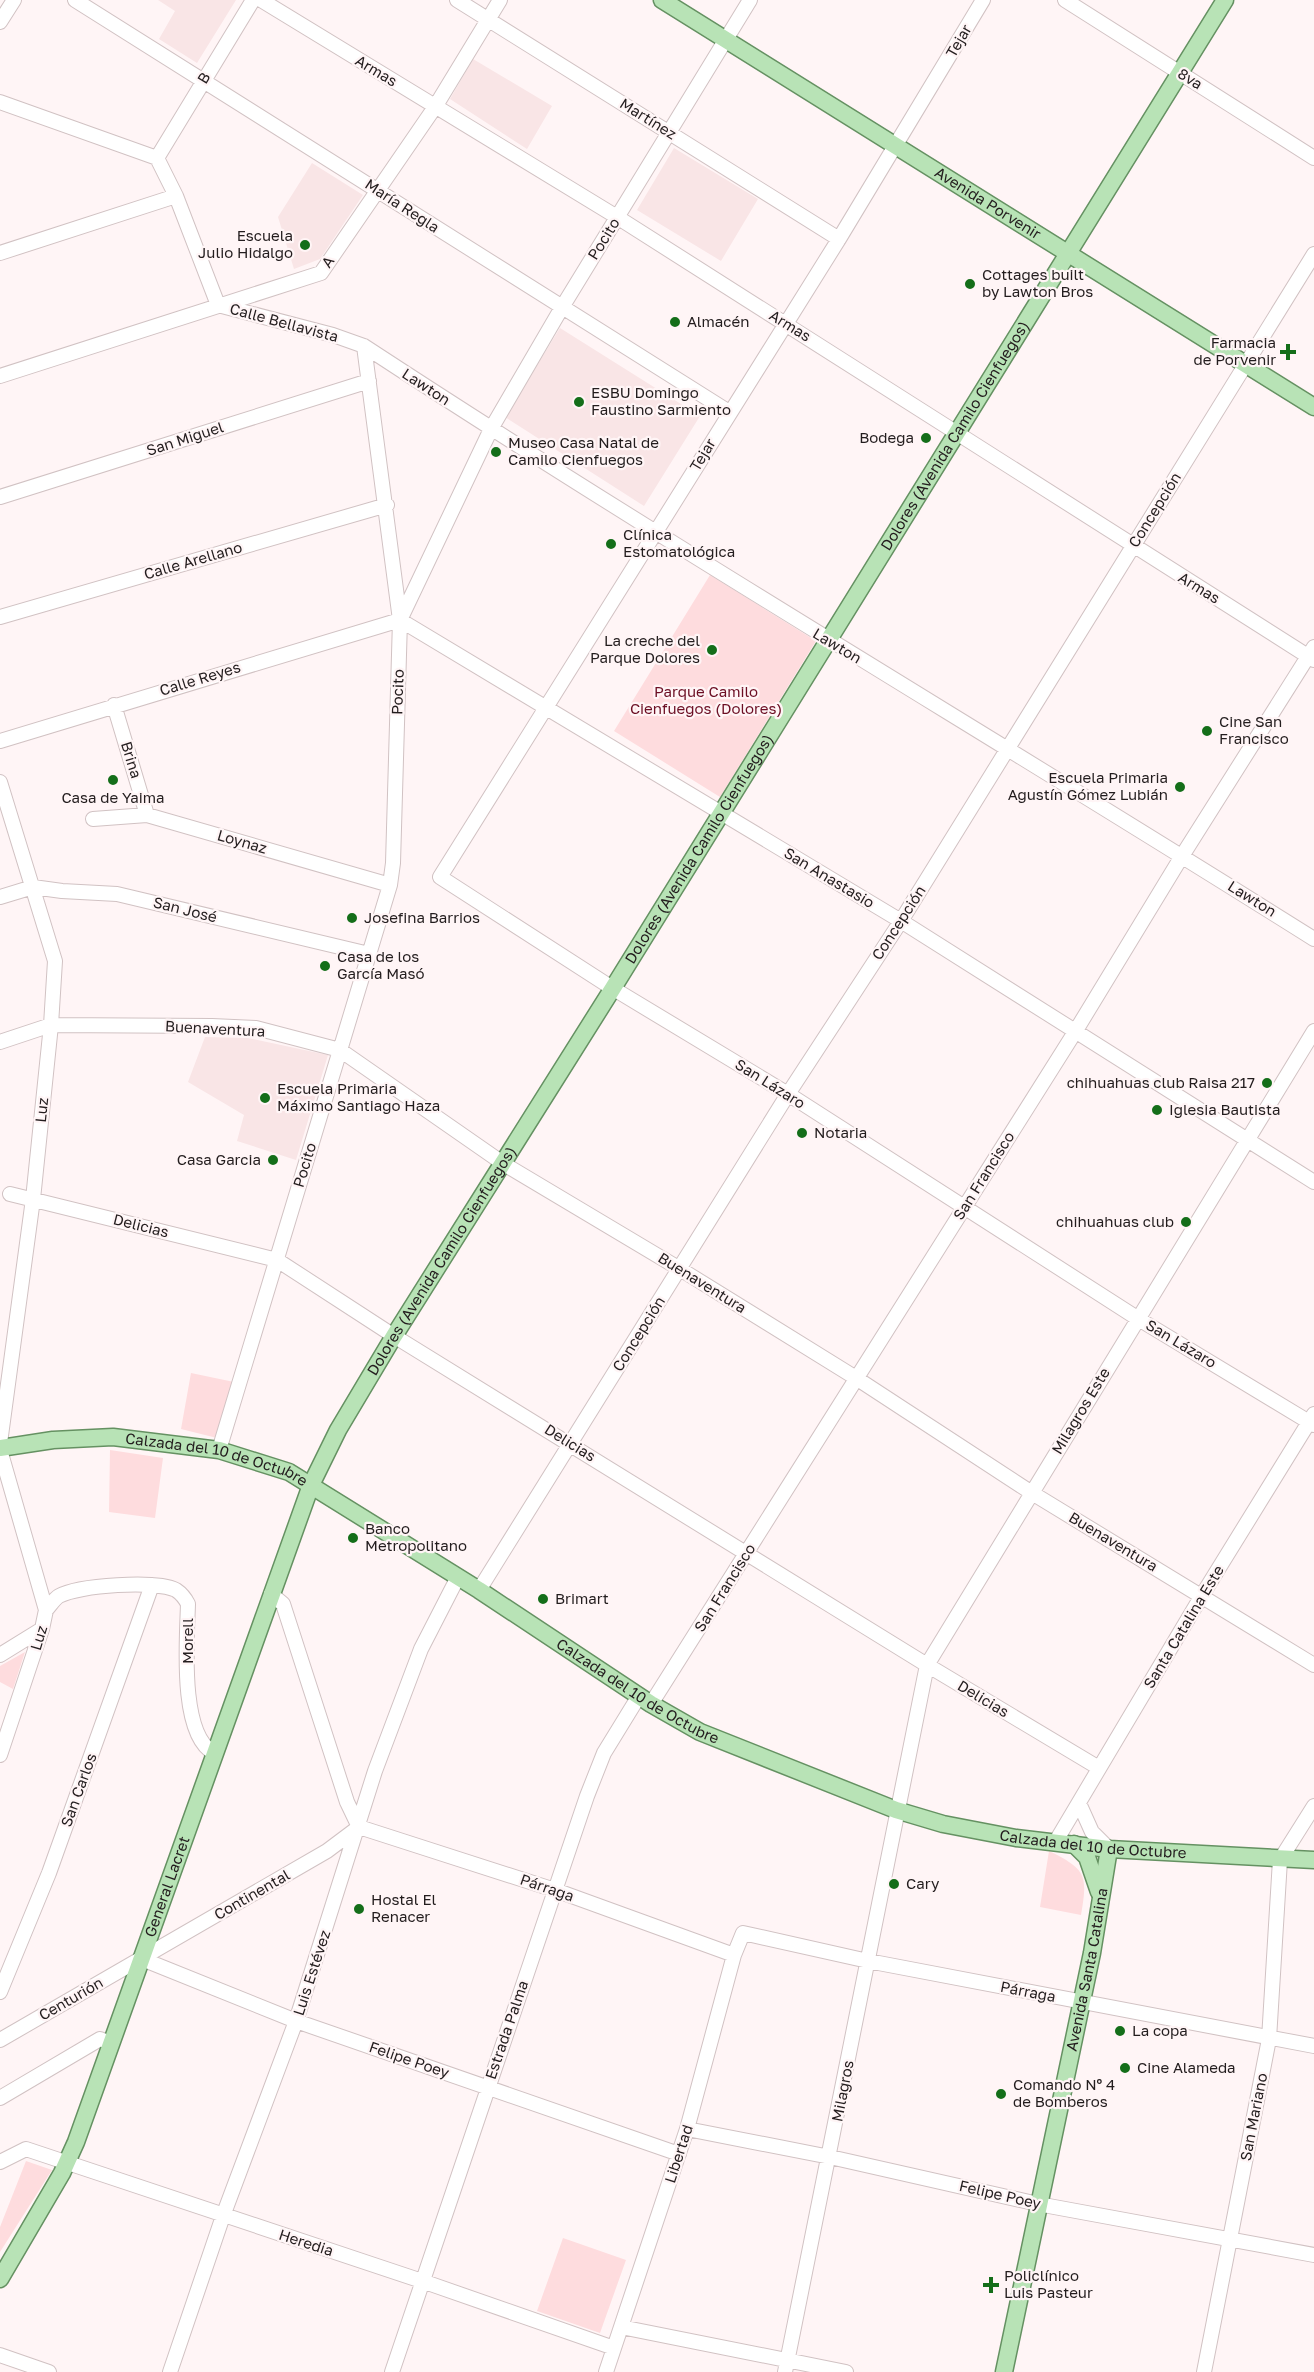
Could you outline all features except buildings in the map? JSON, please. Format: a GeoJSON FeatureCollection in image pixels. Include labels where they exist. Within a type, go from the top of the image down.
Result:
{"type":"FeatureCollection","features":[{"type":"Feature","properties":{"kind":"main road","name":"Avenida Porvenir"},"geometry":{"type":"LineString","coordinates":[[662,0],[1314,407]]}},
{"type":"Feature","properties":{"kind":"main road","name":"Dolores (Avenida Camilo Cienfuegos)"},"geometry":{"type":"LineString","coordinates":[[311,1485],[338,1430],[394,1336],[504,1164],[1225,0]]}},
{"type":"Feature","properties":{"kind":"main road","name":"Calzada del 10 de Octubre"},"geometry":{"type":"LineString","coordinates":[[0,1447],[53,1440],[113,1437],[219,1450],[265,1462],[311,1485],[480,1590],[645,1700],[700,1732],[896,1810],[974,1831],[1109,1849],[1280,1860],[1314,1860]]}},
{"type":"Feature","properties":{"kind":"main road","name":"General Lacret"},"geometry":{"type":"LineString","coordinates":[[0,2279],[67,2163],[311,1485]]}},
{"type":"Feature","properties":{"kind":"main road"},"geometry":{"type":"LineString","coordinates":[[1074,1844],[1092,1866],[1101,1900]]}},
{"type":"Feature","properties":{"kind":"main road","name":"Avenida Santa Catalina"},"geometry":{"type":"LineString","coordinates":[[1004,2372],[1081,2003],[1109,1849]]}},
{"type":"Feature","properties":{"kind":"street"},"geometry":{"type":"LineString","coordinates":[[0,22],[14,0]]}},
{"type":"Feature","properties":{"kind":"street","name":"María Regla"},"geometry":{"type":"LineString","coordinates":[[75,0],[379,190],[561,309],[729,412]]}},
{"type":"Feature","properties":{"kind":"street","name":"B"},"geometry":{"type":"LineString","coordinates":[[157,158],[253,0]]}},
{"type":"Feature","properties":{"kind":"street","name":"Armas"},"geometry":{"type":"LineString","coordinates":[[261,0],[617,218],[959,432],[1132,547],[1312,655]]}},
{"type":"Feature","properties":{"kind":"street","name":"Martínez"},"geometry":{"type":"LineString","coordinates":[[457,0],[839,239]]}},
{"type":"Feature","properties":{"kind":"street","name":"A"},"geometry":{"type":"LineString","coordinates":[[0,376],[321,273],[435,106],[500,0]]}},
{"type":"Feature","properties":{"kind":"street","name":"Pocito"},"geometry":{"type":"LineString","coordinates":[[219,1450],[390,885],[393,863],[400,620],[491,429],[561,309],[750,0]]}},
{"type":"Feature","properties":{"kind":"street","name":"Tejar"},"geometry":{"type":"LineString","coordinates":[[440,877],[839,239],[982,0]]}},
{"type":"Feature","properties":{"kind":"street","name":"8va"},"geometry":{"type":"LineString","coordinates":[[1065,0],[1314,158]]}},
{"type":"Feature","properties":{"kind":"street"},"geometry":{"type":"LineString","coordinates":[[0,102],[157,158]]}},
{"type":"Feature","properties":{"kind":"street","name":"Calle Bellavista"},"geometry":{"type":"LineString","coordinates":[[157,158],[176,196],[218,305],[333,335],[364,346]]}},
{"type":"Feature","properties":{"kind":"street"},"geometry":{"type":"LineString","coordinates":[[0,253],[176,196]]}},
{"type":"Feature","properties":{"kind":"street","name":"Concepción"},"geometry":{"type":"LineString","coordinates":[[480,1590],[788,1094],[902,921],[1314,254]]}},
{"type":"Feature","properties":{"kind":"street"},"geometry":{"type":"LineString","coordinates":[[364,346],[387,505],[400,620]]}},
{"type":"Feature","properties":{"kind":"street","name":"Lawton"},"geometry":{"type":"LineString","coordinates":[[364,346],[655,534],[1009,748],[1314,939]]}},
{"type":"Feature","properties":{"kind":"street","name":"San Miguel"},"geometry":{"type":"LineString","coordinates":[[0,497],[369,381]]}},
{"type":"Feature","properties":{"kind":"street","name":"Calle Arellano"},"geometry":{"type":"LineString","coordinates":[[0,617],[387,505]]}},
{"type":"Feature","properties":{"kind":"street","name":"Calle Reyes"},"geometry":{"type":"LineString","coordinates":[[0,741],[400,620]]}},
{"type":"Feature","properties":{"kind":"street","name":"San Anastasio"},"geometry":{"type":"LineString","coordinates":[[400,620],[902,921],[1314,1182]]}},
{"type":"Feature","properties":{"kind":"street","name":"San Francisco"},"geometry":{"type":"LineString","coordinates":[[645,1700],[747,1553],[1075,1032],[1182,855],[1312,655]]}},
{"type":"Feature","properties":{"kind":"street","name":"Brina"},"geometry":{"type":"LineString","coordinates":[[114,705],[147,815]]}},
{"type":"Feature","properties":{"kind":"street","name":"Luz"},"geometry":{"type":"LineString","coordinates":[[0,782],[55,961],[34,1193],[0,1447],[46,1610],[42,1629],[0,1755]]}},
{"type":"Feature","properties":{"kind":"street","name":"Loynaz"},"geometry":{"type":"LineString","coordinates":[[93,819],[147,815],[390,885]]}},
{"type":"Feature","properties":{"kind":"street","name":"San Lázaro"},"geometry":{"type":"LineString","coordinates":[[440,877],[613,988],[788,1094],[963,1209],[1137,1318],[1312,1420]]}},
{"type":"Feature","properties":{"kind":"street","name":"San José"},"geometry":{"type":"LineString","coordinates":[[0,897],[33,887],[117,894],[369,954]]}},
{"type":"Feature","properties":{"kind":"street","name":"Buenaventura"},"geometry":{"type":"LineString","coordinates":[[0,1042],[51,1025],[256,1028],[340,1050],[504,1164],[680,1269],[856,1378],[1032,1493],[1314,1665]]}},
{"type":"Feature","properties":{"kind":"street","name":"Milagros Este"},"geometry":{"type":"LineString","coordinates":[[896,1810],[927,1665],[1314,1031]]}},
{"type":"Feature","properties":{"kind":"street"},"geometry":{"type":"LineString","coordinates":[[5,1196],[34,1193]]}},
{"type":"Feature","properties":{"kind":"street","name":"Delicias"},"geometry":{"type":"LineString","coordinates":[[34,1193],[277,1260],[394,1336],[927,1665],[1099,1768]]}},
{"type":"Feature","properties":{"kind":"street","name":"Santa Catalina Este"},"geometry":{"type":"LineString","coordinates":[[1056,1841],[1201,1596],[1312,1420]]}},
{"type":"Feature","properties":{"kind":"street","name":"Luis Estévez"},"geometry":{"type":"LineString","coordinates":[[170,2372],[223,2216],[296,2021],[375,1772],[421,1649],[458,1577]]}},
{"type":"Feature","properties":{"kind":"street","name":"Morell"},"geometry":{"type":"LineString","coordinates":[[46,1610],[58,1597],[72,1591],[152,1585],[174,1589],[184,1596],[188,1605],[190,1705],[201,1743],[214,1754]]}},
{"type":"Feature","properties":{"kind":"street","name":"San Carlos"},"geometry":{"type":"LineString","coordinates":[[0,1992],[49,1873],[152,1585]]}},
{"type":"Feature","properties":{"kind":"street"},"geometry":{"type":"LineString","coordinates":[[271,1594],[283,1604],[347,1802],[359,1827]]}},
{"type":"Feature","properties":{"kind":"street"},"geometry":{"type":"LineString","coordinates":[[0,1655],[42,1629]]}},
{"type":"Feature","properties":{"kind":"street","name":"Estrada Palma"},"geometry":{"type":"LineString","coordinates":[[392,2372],[555,1890],[604,1753],[645,1700]]}},
{"type":"Feature","properties":{"kind":"street"},"geometry":{"type":"LineString","coordinates":[[1079,1803],[1092,1832],[1109,1849]]}},
{"type":"Feature","properties":{"kind":"street"},"geometry":{"type":"LineString","coordinates":[[1280,1860],[1314,1806]]}},
{"type":"Feature","properties":{"kind":"street","name":"Milagros"},"geometry":{"type":"LineString","coordinates":[[786,2366],[830,2157],[896,1810]]}},
{"type":"Feature","properties":{"kind":"street","name":"Párraga"},"geometry":{"type":"LineString","coordinates":[[359,1827],[555,1890],[734,1955]]}},
{"type":"Feature","properties":{"kind":"street","name":"Continental"},"geometry":{"type":"LineString","coordinates":[[142,1959],[327,1851],[359,1827]]}},
{"type":"Feature","properties":{"kind":"street","name":"San Mariano"},"geometry":{"type":"LineString","coordinates":[[1204,2372],[1269,2039],[1280,1860]]}},
{"type":"Feature","properties":{"kind":"street","name":"Párraga"},"geometry":{"type":"LineString","coordinates":[[743,1934],[1081,2003],[1314,2046]]}},
{"type":"Feature","properties":{"kind":"street","name":"Libertad"},"geometry":{"type":"LineString","coordinates":[[606,2372],[687,2129],[734,1955],[743,1934]]}},
{"type":"Feature","properties":{"kind":"street","name":"Felipe Poey"},"geometry":{"type":"LineString","coordinates":[[142,1959],[296,2021],[679,2154]]}},
{"type":"Feature","properties":{"kind":"street","name":"Centurión"},"geometry":{"type":"LineString","coordinates":[[0,2040],[142,1959]]}},
{"type":"Feature","properties":{"kind":"street"},"geometry":{"type":"LineString","coordinates":[[0,2098],[100,2039],[111,2043]]}},
{"type":"Feature","properties":{"kind":"street","name":"Felipe Poey"},"geometry":{"type":"LineString","coordinates":[[687,2129],[830,2157],[1038,2204],[1314,2255]]}},
{"type":"Feature","properties":{"kind":"street","name":"Heredia"},"geometry":{"type":"LineString","coordinates":[[0,2162],[26,2149],[422,2281],[614,2348]]}},
{"type":"Feature","properties":{"kind":"street"},"geometry":{"type":"LineString","coordinates":[[621,2326],[786,2366],[846,2372]]}},
{"type":"Feature","properties":{"kind":"street"},"geometry":{"type":"LineString","coordinates":[[0,2355],[49,2372]]}},
{"type":"Feature","properties":{"kind":"shaded area"},"geometry":{"type":"Polygon","coordinates":[[[158,0],[236,0],[197,63],[159,39],[175,11],[158,0]]]}},
{"type":"Feature","properties":{"kind":"shaded area"},"geometry":{"type":"Polygon","coordinates":[[[473,59],[552,106],[527,149],[450,99],[473,59]]]}},
{"type":"Feature","properties":{"kind":"shaded area"},"geometry":{"type":"Polygon","coordinates":[[[674,148],[758,199],[721,261],[637,210],[674,148]]]}},
{"type":"Feature","properties":{"kind":"shaded area"},"geometry":{"type":"Polygon","coordinates":[[[312,163],[363,195],[320,259],[294,269],[278,217],[312,163]]]}},
{"type":"Feature","properties":{"kind":"shaded area","name":"ESBU Domingo Faustino Sarmiento"},"geometry":{"type":"Polygon","coordinates":[[[560,328],[700,416],[644,506],[505,417],[560,328]]]}},
{"type":"Feature","properties":{"kind":"shaded area","name":"Escuela Primaria Máximo Santiago Haza"},"geometry":{"type":"Polygon","coordinates":[[[205,1037],[248,1038],[328,1055],[296,1160],[237,1141],[244,1115],[188,1082],[205,1037]]]}},
{"type":"Feature","properties":{"kind":"green space","name":"Parque Camilo Cienfuegos (Dolores)"},"geometry":{"type":"Polygon","coordinates":[[[710,575],[816,641],[720,797],[614,731],[710,575]]]}},
{"type":"Feature","properties":{"kind":"green space"},"geometry":{"type":"Polygon","coordinates":[[[191,1373],[234,1382],[217,1438],[181,1429],[191,1373]]]}},
{"type":"Feature","properties":{"kind":"green space"},"geometry":{"type":"Polygon","coordinates":[[[110,1450],[163,1458],[155,1518],[109,1512],[110,1450]]]}},
{"type":"Feature","properties":{"kind":"green space"},"geometry":{"type":"Polygon","coordinates":[[[25,1652],[13,1689],[0,1682],[0,1666],[25,1652]]]}},
{"type":"Feature","properties":{"kind":"green space"},"geometry":{"type":"Polygon","coordinates":[[[1049,1851],[1071,1863],[1082,1875],[1084,1891],[1081,1915],[1040,1907],[1049,1851]]]}},
{"type":"Feature","properties":{"kind":"green space"},"geometry":{"type":"Polygon","coordinates":[[[26,2161],[52,2170],[0,2252],[0,2227],[26,2161]]]}},
{"type":"Feature","properties":{"kind":"green space"},"geometry":{"type":"Polygon","coordinates":[[[563,2238],[626,2260],[600,2333],[537,2311],[563,2238]]]}},
{"type":"Feature","properties":{"kind":"place","name":"Escuela Julio Hidalgo"},"geometry":{"type":"Point","coordinates":[305,245]}},
{"type":"Feature","properties":{"kind":"place","name":"Cottages built by Lawton Bros"},"geometry":{"type":"Point","coordinates":[970,284]}},
{"type":"Feature","properties":{"kind":"place","name":"Almacén"},"geometry":{"type":"Point","coordinates":[675,322]}},
{"type":"Feature","properties":{"kind":"place","name":"Farmacia de Porvenir"},"geometry":{"type":"Point","coordinates":[1288,352]}},
{"type":"Feature","properties":{"kind":"place","name":"ESBU Domingo Faustino Sarmiento"},"geometry":{"type":"Point","coordinates":[579,402]}},
{"type":"Feature","properties":{"kind":"place","name":"Bodega"},"geometry":{"type":"Point","coordinates":[926,438]}},
{"type":"Feature","properties":{"kind":"place","name":"Museo Casa Natal de Camilo Cienfuegos"},"geometry":{"type":"Point","coordinates":[496,452]}},
{"type":"Feature","properties":{"kind":"place","name":"Clínica Estomatológica"},"geometry":{"type":"Point","coordinates":[611,544]}},
{"type":"Feature","properties":{"kind":"place","name":"La creche del Parque Dolores"},"geometry":{"type":"Point","coordinates":[712,650]}},
{"type":"Feature","properties":{"kind":"place","name":"Cine San Francisco"},"geometry":{"type":"Point","coordinates":[1207,731]}},
{"type":"Feature","properties":{"kind":"place","name":"Casa de Yaima"},"geometry":{"type":"Point","coordinates":[113,780]}},
{"type":"Feature","properties":{"kind":"place","name":"Escuela Primaria Agustín Gómez Lubián"},"geometry":{"type":"Point","coordinates":[1180,787]}},
{"type":"Feature","properties":{"kind":"place","name":"Josefina Barrios"},"geometry":{"type":"Point","coordinates":[352,918]}},
{"type":"Feature","properties":{"kind":"place","name":"Casa de los García Masó"},"geometry":{"type":"Point","coordinates":[325,966]}},
{"type":"Feature","properties":{"kind":"place","name":"chihuahuas club Raisa 217"},"geometry":{"type":"Point","coordinates":[1267,1083]}},
{"type":"Feature","properties":{"kind":"place","name":"Escuela Primaria Máximo Santiago Haza"},"geometry":{"type":"Point","coordinates":[265,1098]}},
{"type":"Feature","properties":{"kind":"place","name":"Iglesia Bautista"},"geometry":{"type":"Point","coordinates":[1157,1110]}},
{"type":"Feature","properties":{"kind":"place","name":"Notaria"},"geometry":{"type":"Point","coordinates":[802,1133]}},
{"type":"Feature","properties":{"kind":"place","name":"Casa Garcia"},"geometry":{"type":"Point","coordinates":[273,1160]}},
{"type":"Feature","properties":{"kind":"place","name":"chihuahuas club"},"geometry":{"type":"Point","coordinates":[1186,1222]}},
{"type":"Feature","properties":{"kind":"place","name":"Banco Metropolitano"},"geometry":{"type":"Point","coordinates":[353,1538]}},
{"type":"Feature","properties":{"kind":"place","name":"Brimart"},"geometry":{"type":"Point","coordinates":[543,1599]}},
{"type":"Feature","properties":{"kind":"place","name":"Cary"},"geometry":{"type":"Point","coordinates":[894,1884]}},
{"type":"Feature","properties":{"kind":"place","name":"Hostal El Renacer"},"geometry":{"type":"Point","coordinates":[359,1909]}},
{"type":"Feature","properties":{"kind":"place","name":"La copa"},"geometry":{"type":"Point","coordinates":[1120,2031]}},
{"type":"Feature","properties":{"kind":"place","name":"Cine Alameda"},"geometry":{"type":"Point","coordinates":[1125,2068]}},
{"type":"Feature","properties":{"kind":"place","name":"Comando Nº 4 de Bomberos"},"geometry":{"type":"Point","coordinates":[1001,2094]}},
{"type":"Feature","properties":{"kind":"place","name":"Policlínico Luis Pasteur"},"geometry":{"type":"Point","coordinates":[991,2285]}}]}
